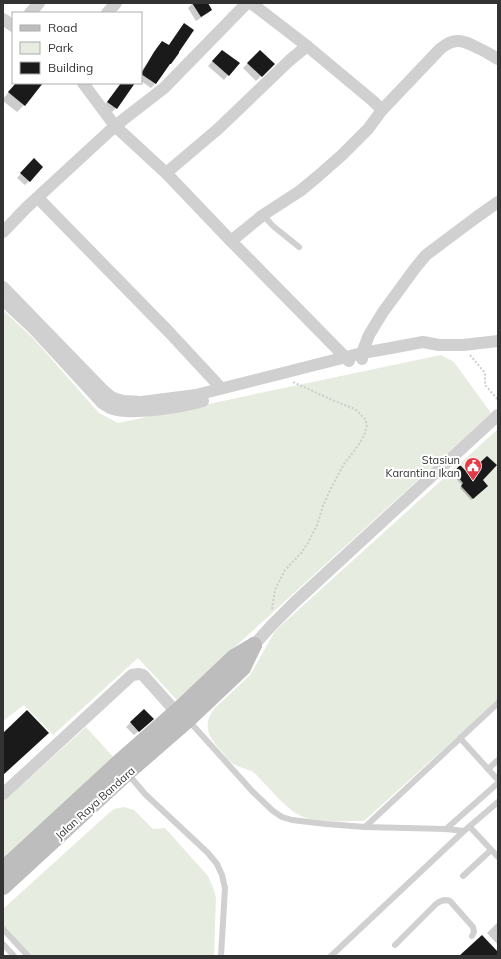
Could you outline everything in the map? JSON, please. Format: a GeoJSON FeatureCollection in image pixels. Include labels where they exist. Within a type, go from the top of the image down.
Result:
{"type":"FeatureCollection","features":[{"type":"Feature","properties":{"kind":"main road"},"geometry":{"type":"LineString","coordinates":[[181,714],[234,657],[254,645]]}},
{"type":"Feature","properties":{"kind":"main road","name":"Jalan Raya Bandara"},"geometry":{"type":"LineString","coordinates":[[3,887],[127,773],[181,714]]}},
{"type":"Feature","properties":{"kind":"main road","name":"Jalan Raya Bandara"},"geometry":{"type":"LineString","coordinates":[[3,869],[118,763],[181,714]]}},
{"type":"Feature","properties":{"kind":"street"},"geometry":{"type":"LineString","coordinates":[[31,12],[39,3]]}},
{"type":"Feature","properties":{"kind":"street"},"geometry":{"type":"LineString","coordinates":[[108,12],[116,3]]}},
{"type":"Feature","properties":{"kind":"street"},"geometry":{"type":"LineString","coordinates":[[3,232],[115,126],[164,88],[247,3]]}},
{"type":"Feature","properties":{"kind":"street"},"geometry":{"type":"LineString","coordinates":[[251,3],[307,46],[382,110]]}},
{"type":"Feature","properties":{"kind":"street"},"geometry":{"type":"LineString","coordinates":[[3,19],[12,25]]}},
{"type":"Feature","properties":{"kind":"street"},"geometry":{"type":"LineString","coordinates":[[231,241],[263,215],[300,191],[337,159],[368,129],[382,110],[440,49],[450,42],[461,40],[498,58]]}},
{"type":"Feature","properties":{"kind":"street"},"geometry":{"type":"LineString","coordinates":[[166,173],[218,129],[290,60],[307,46]]}},
{"type":"Feature","properties":{"kind":"street"},"geometry":{"type":"LineString","coordinates":[[84,84],[115,126],[166,173],[231,241],[355,358]]}},
{"type":"Feature","properties":{"kind":"street"},"geometry":{"type":"LineString","coordinates":[[38,198],[169,332],[221,388]]}},
{"type":"Feature","properties":{"kind":"street"},"geometry":{"type":"LineString","coordinates":[[3,300],[33,328],[102,403],[113,409],[138,411],[171,408],[198,403],[289,380],[355,358],[382,312],[426,255],[498,202]]}},
{"type":"Feature","properties":{"kind":"street"},"geometry":{"type":"LineString","coordinates":[[3,287],[102,390],[110,396],[124,401],[142,402],[196,395],[423,342],[440,345],[463,345],[498,341]]}},
{"type":"Feature","properties":{"kind":"street"},"geometry":{"type":"LineString","coordinates":[[254,645],[301,597],[498,415]]}},
{"type":"Feature","properties":{"kind":"street"},"geometry":{"type":"LineString","coordinates":[[3,794],[132,675],[139,674],[143,676],[181,714]]}},
{"type":"Feature","properties":{"kind":"lane"},"geometry":{"type":"LineString","coordinates":[[263,215],[273,226],[299,247]]}},
{"type":"Feature","properties":{"kind":"lane"},"geometry":{"type":"LineString","coordinates":[[365,827],[498,703]]}},
{"type":"Feature","properties":{"kind":"lane"},"geometry":{"type":"LineString","coordinates":[[181,714],[253,792],[272,811],[282,817],[292,820],[326,824],[365,827],[446,829],[464,832]]}},
{"type":"Feature","properties":{"kind":"lane"},"geometry":{"type":"LineString","coordinates":[[460,738],[498,780]]}},
{"type":"Feature","properties":{"kind":"lane"},"geometry":{"type":"LineString","coordinates":[[488,769],[498,760]]}},
{"type":"Feature","properties":{"kind":"lane"},"geometry":{"type":"LineString","coordinates":[[127,773],[145,794],[217,864],[222,875],[225,888],[221,956]]}},
{"type":"Feature","properties":{"kind":"lane"},"geometry":{"type":"LineString","coordinates":[[446,829],[498,783]]}},
{"type":"Feature","properties":{"kind":"lane"},"geometry":{"type":"LineString","coordinates":[[331,956],[498,802]]}},
{"type":"Feature","properties":{"kind":"lane"},"geometry":{"type":"LineString","coordinates":[[470,827],[498,857]]}},
{"type":"Feature","properties":{"kind":"lane"},"geometry":{"type":"LineString","coordinates":[[463,876],[491,850]]}},
{"type":"Feature","properties":{"kind":"lane"},"geometry":{"type":"LineString","coordinates":[[395,944],[436,904],[446,900],[450,901],[473,927],[474,932],[472,936]]}},
{"type":"Feature","properties":{"kind":"lane"},"geometry":{"type":"LineString","coordinates":[[3,929],[28,956]]}},
{"type":"Feature","properties":{"kind":"lane"},"geometry":{"type":"LineString","coordinates":[[3,944],[14,956]]}},
{"type":"Feature","properties":{"kind":"path"},"geometry":{"type":"LineString","coordinates":[[463,345],[486,373],[485,385],[498,400]]}},
{"type":"Feature","properties":{"kind":"path"},"geometry":{"type":"LineString","coordinates":[[271,626],[275,590],[285,570],[302,552],[309,541],[317,525],[331,488],[344,464],[360,443],[367,425],[365,419],[355,409],[289,380]]}},
{"type":"Feature","properties":{"kind":"green space"},"geometry":{"type":"Polygon","coordinates":[[[3,310],[33,338],[99,413],[118,423],[441,355],[454,362],[491,413],[177,700],[138,658],[53,735],[24,705],[3,721],[3,310]]]}},
{"type":"Feature","properties":{"kind":"green space"},"geometry":{"type":"Polygon","coordinates":[[[498,429],[498,700],[364,821],[323,821],[301,816],[285,805],[255,774],[249,770],[234,765],[228,759],[210,736],[208,725],[211,713],[250,675],[275,631],[498,429]]]}},
{"type":"Feature","properties":{"kind":"green space"},"geometry":{"type":"Polygon","coordinates":[[[86,727],[115,759],[3,861],[3,802],[86,727]]]}},
{"type":"Feature","properties":{"kind":"green space"},"geometry":{"type":"Polygon","coordinates":[[[124,807],[134,810],[153,829],[165,828],[208,876],[216,898],[214,956],[30,956],[3,925],[3,909],[110,812],[114,809],[124,807]]]}},
{"type":"Feature","properties":{"kind":"building"},"geometry":{"type":"Polygon","coordinates":[[[192,3],[208,3],[212,10],[201,17],[192,3]]]}},
{"type":"Feature","properties":{"kind":"building"},"geometry":{"type":"Polygon","coordinates":[[[184,23],[194,30],[156,84],[142,75],[142,72],[162,41],[169,45],[184,23]]]}},
{"type":"Feature","properties":{"kind":"building"},"geometry":{"type":"Polygon","coordinates":[[[222,50],[240,63],[229,76],[212,61],[222,50]]]}},
{"type":"Feature","properties":{"kind":"building"},"geometry":{"type":"Polygon","coordinates":[[[260,50],[275,64],[262,77],[247,63],[260,50]]]}},
{"type":"Feature","properties":{"kind":"building"},"geometry":{"type":"Polygon","coordinates":[[[15,84],[42,84],[25,106],[8,92],[15,84]]]}},
{"type":"Feature","properties":{"kind":"building"},"geometry":{"type":"Polygon","coordinates":[[[120,84],[134,84],[117,109],[107,102],[120,84]]]}},
{"type":"Feature","properties":{"kind":"building"},"geometry":{"type":"Polygon","coordinates":[[[34,158],[43,167],[30,182],[20,173],[34,158]]]}},
{"type":"Feature","properties":{"kind":"building","name":"Stasiun Karantina Ikan"},"geometry":{"type":"Polygon","coordinates":[[[487,456],[497,465],[483,480],[488,486],[473,499],[461,486],[463,483],[454,472],[460,465],[465,470],[469,466],[472,470],[487,456]]]}},
{"type":"Feature","properties":{"kind":"building"},"geometry":{"type":"Polygon","coordinates":[[[144,709],[154,719],[139,732],[130,722],[144,709]]]}},
{"type":"Feature","properties":{"kind":"building"},"geometry":{"type":"Polygon","coordinates":[[[27,710],[49,733],[3,775],[3,733],[27,710]]]}},
{"type":"Feature","properties":{"kind":"building"},"geometry":{"type":"Polygon","coordinates":[[[482,935],[498,952],[498,956],[459,956],[482,935]]]}},
{"type":"Feature","properties":{"kind":"place","name":"Stasiun Karantina Ikan"},"geometry":{"type":"Point","coordinates":[473,481]}}]}
